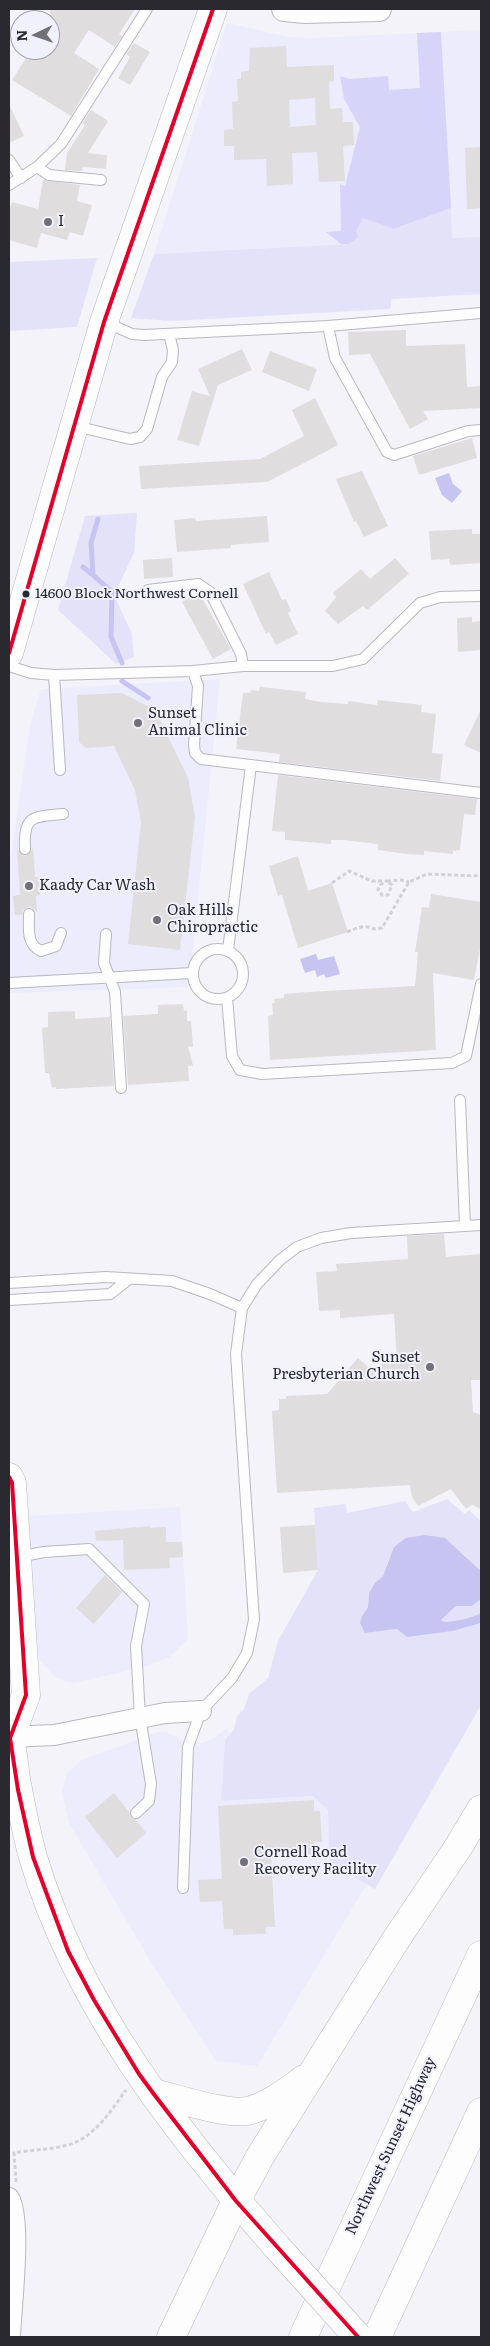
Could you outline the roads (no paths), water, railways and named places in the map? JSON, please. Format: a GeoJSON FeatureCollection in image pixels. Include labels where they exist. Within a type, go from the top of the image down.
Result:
{"type":"FeatureCollection","features":[{"type":"Feature","properties":{"kind":"main road"},"geometry":{"type":"LineString","coordinates":[[9,653],[104,322],[213,9]]}},
{"type":"Feature","properties":{"kind":"main road"},"geometry":{"type":"LineString","coordinates":[[9,1477],[12,1483],[26,1695],[9,1737],[18,1790],[33,1857],[68,1951],[94,2000],[146,2083],[236,2201],[358,2337]]}},
{"type":"Feature","properties":{"kind":"main road"},"geometry":{"type":"LineString","coordinates":[[171,2337],[236,2201],[313,2072],[481,1809]]}},
{"type":"Feature","properties":{"kind":"main road","name":"Northwest Sunset Highway"},"geometry":{"type":"LineString","coordinates":[[303,2337],[481,1955]]}},
{"type":"Feature","properties":{"kind":"main road"},"geometry":{"type":"LineString","coordinates":[[146,2083],[219,2109],[247,2111],[266,2104],[313,2072]]}},
{"type":"Feature","properties":{"kind":"main road"},"geometry":{"type":"LineString","coordinates":[[377,2337],[481,2112]]}},
{"type":"Feature","properties":{"kind":"street"},"geometry":{"type":"LineString","coordinates":[[284,9],[305,11],[379,9]]}},
{"type":"Feature","properties":{"kind":"street"},"geometry":{"type":"LineString","coordinates":[[9,1737],[54,1735],[140,1717],[201,1711]]}},
{"type":"Feature","properties":{"kind":"street"},"geometry":{"type":"LineString","coordinates":[[10,2337],[15,2225],[12,2194]]}},
{"type":"Feature","properties":{"kind":"lane"},"geometry":{"type":"LineString","coordinates":[[9,185],[37,167],[61,144],[148,9]]}},
{"type":"Feature","properties":{"kind":"lane"},"geometry":{"type":"LineString","coordinates":[[9,160],[21,178]]}},
{"type":"Feature","properties":{"kind":"lane"},"geometry":{"type":"LineString","coordinates":[[37,167],[50,175],[101,180]]}},
{"type":"Feature","properties":{"kind":"lane"},"geometry":{"type":"LineString","coordinates":[[104,322],[132,334],[169,334],[328,326],[481,313]]}},
{"type":"Feature","properties":{"kind":"lane"},"geometry":{"type":"LineString","coordinates":[[328,326],[330,344],[338,364],[386,452],[394,455],[468,431],[481,430]]}},
{"type":"Feature","properties":{"kind":"lane"},"geometry":{"type":"LineString","coordinates":[[74,426],[130,439],[140,436],[147,429],[162,377],[172,362],[173,350],[169,334]]}},
{"type":"Feature","properties":{"kind":"lane"},"geometry":{"type":"LineString","coordinates":[[148,590],[198,584],[204,587],[210,592],[241,654],[243,666]]}},
{"type":"Feature","properties":{"kind":"lane"},"geometry":{"type":"LineString","coordinates":[[9,666],[31,673],[54,675],[193,671],[243,666],[333,666],[363,659],[420,603],[440,597],[481,596]]}},
{"type":"Feature","properties":{"kind":"lane"},"geometry":{"type":"LineString","coordinates":[[193,671],[198,686],[195,753],[201,760],[481,793]]}},
{"type":"Feature","properties":{"kind":"lane"},"geometry":{"type":"LineString","coordinates":[[54,675],[60,770]]}},
{"type":"Feature","properties":{"kind":"lane"},"geometry":{"type":"LineString","coordinates":[[228,950],[250,765]]}},
{"type":"Feature","properties":{"kind":"lane"},"geometry":{"type":"LineString","coordinates":[[25,849],[24,834],[27,822],[32,817],[63,814]]}},
{"type":"Feature","properties":{"kind":"lane"},"geometry":{"type":"LineString","coordinates":[[29,914],[30,942],[34,948],[42,952],[56,946],[61,933]]}},
{"type":"Feature","properties":{"kind":"lane"},"geometry":{"type":"LineString","coordinates":[[106,934],[104,963],[115,992],[121,1088]]}},
{"type":"Feature","properties":{"kind":"lane"},"geometry":{"type":"LineString","coordinates":[[218,948],[228,950],[237,956],[242,965],[244,975],[239,988],[227,998],[217,1000],[204,995],[194,984],[192,973],[194,964],[200,956],[209,950],[218,948]]}},
{"type":"Feature","properties":{"kind":"lane"},"geometry":{"type":"LineString","coordinates":[[9,983],[192,973]]}},
{"type":"Feature","properties":{"kind":"lane"},"geometry":{"type":"LineString","coordinates":[[227,998],[232,1056],[240,1070],[262,1074],[452,1063],[466,1056],[481,984]]}},
{"type":"Feature","properties":{"kind":"lane"},"geometry":{"type":"LineString","coordinates":[[460,1100],[465,1226]]}},
{"type":"Feature","properties":{"kind":"lane"},"geometry":{"type":"LineString","coordinates":[[183,1888],[188,1748],[201,1711],[232,1678],[247,1654],[254,1620],[236,1354],[242,1308],[257,1284],[280,1260],[297,1247],[321,1238],[351,1232],[481,1225]]}},
{"type":"Feature","properties":{"kind":"lane"},"geometry":{"type":"LineString","coordinates":[[9,1283],[106,1277],[172,1281],[210,1294],[242,1308]]}},
{"type":"Feature","properties":{"kind":"lane"},"geometry":{"type":"LineString","coordinates":[[9,1300],[110,1294],[129,1279]]}},
{"type":"Feature","properties":{"kind":"lane"},"geometry":{"type":"LineString","coordinates":[[17,1557],[88,1548],[144,1604],[136,1646],[140,1717],[151,1784],[149,1801],[136,1814]]}},
{"type":"Feature","properties":{"kind":"waterway"},"geometry":{"type":"LineString","coordinates":[[98,519],[91,543],[93,575],[112,592],[111,637],[122,663]]}},
{"type":"Feature","properties":{"kind":"waterway"},"geometry":{"type":"LineString","coordinates":[[83,567],[93,575]]}},
{"type":"Feature","properties":{"kind":"waterway"},"geometry":{"type":"LineString","coordinates":[[122,681],[148,698]]}},
{"type":"Feature","properties":{"kind":"place","name":"I"},"geometry":{"type":"Point","coordinates":[48,222]}},
{"type":"Feature","properties":{"kind":"place","name":"14600 Block Northwest Cornell"},"geometry":{"type":"Point","coordinates":[26,594]}},
{"type":"Feature","properties":{"kind":"place","name":"Sunset Animal Clinic"},"geometry":{"type":"Point","coordinates":[138,723]}},
{"type":"Feature","properties":{"kind":"place","name":"Kaady Car Wash"},"geometry":{"type":"Point","coordinates":[29,886]}},
{"type":"Feature","properties":{"kind":"place","name":"Oak Hills Chiropractic"},"geometry":{"type":"Point","coordinates":[157,920]}},
{"type":"Feature","properties":{"kind":"place","name":"Sunset Presbyterian Church"},"geometry":{"type":"Point","coordinates":[430,1367]}},
{"type":"Feature","properties":{"kind":"place","name":"Cornell Road Recovery Facility"},"geometry":{"type":"Point","coordinates":[244,1862]}}]}
